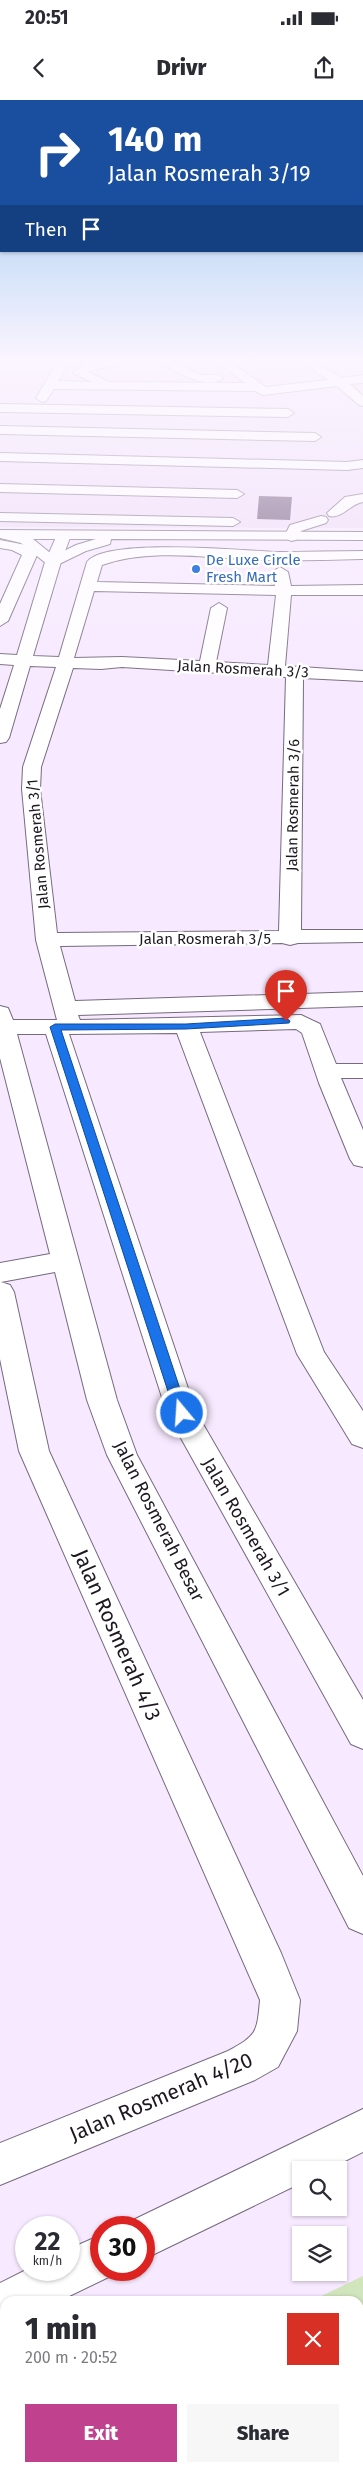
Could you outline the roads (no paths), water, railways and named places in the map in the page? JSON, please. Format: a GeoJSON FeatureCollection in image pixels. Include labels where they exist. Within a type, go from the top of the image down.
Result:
{"type":"FeatureCollection","features":[{"type":"Feature","properties":{"kind":"street"},"geometry":{"type":"LineString","coordinates":[[38,518],[57,472]]}},
{"type":"Feature","properties":{"kind":"street"},"geometry":{"type":"LineString","coordinates":[[220,537],[231,528],[233,522],[240,472]]}},
{"type":"Feature","properties":{"kind":"street"},"geometry":{"type":"LineString","coordinates":[[0,488],[237,494]]}},
{"type":"Feature","properties":{"kind":"street"},"geometry":{"type":"LineString","coordinates":[[334,513],[350,500],[363,498]]}},
{"type":"Feature","properties":{"kind":"street"},"geometry":{"type":"LineString","coordinates":[[0,516],[233,522]]}},
{"type":"Feature","properties":{"kind":"street"},"geometry":{"type":"LineString","coordinates":[[291,537],[295,528],[321,520]]}},
{"type":"Feature","properties":{"kind":"street"},"geometry":{"type":"LineString","coordinates":[[0,534],[220,537],[363,536]]}},
{"type":"Feature","properties":{"kind":"street"},"geometry":{"type":"LineString","coordinates":[[0,534],[26,540],[53,562]]}},
{"type":"Feature","properties":{"kind":"street"},"geometry":{"type":"LineString","coordinates":[[0,738],[53,562],[64,535]]}},
{"type":"Feature","properties":{"kind":"street"},"geometry":{"type":"LineString","coordinates":[[53,562],[81,548],[129,535]]}},
{"type":"Feature","properties":{"kind":"street"},"geometry":{"type":"LineString","coordinates":[[0,544],[18,547],[30,555],[0,621]]}},
{"type":"Feature","properties":{"kind":"street","name":"Jalan Rosmerah 3/1"},"geometry":{"type":"LineString","coordinates":[[363,555],[276,556],[140,552],[108,555],[95,562],[32,767],[31,789],[47,940],[64,1020],[182,1413],[363,1733]]}},
{"type":"Feature","properties":{"kind":"street","name":"Jalan Rosmerah 3/6"},"geometry":{"type":"LineString","coordinates":[[276,556],[284,591],[290,939]]}},
{"type":"Feature","properties":{"kind":"street"},"geometry":{"type":"LineString","coordinates":[[87,586],[284,591],[363,590]]}},
{"type":"Feature","properties":{"kind":"street"},"geometry":{"type":"LineString","coordinates":[[206,667],[219,608]]}},
{"type":"Feature","properties":{"kind":"street","name":"Jalan Rosmerah 3/3"},"geometry":{"type":"LineString","coordinates":[[0,659],[66,659],[101,664],[122,662],[363,676]]}},
{"type":"Feature","properties":{"kind":"street","name":"Jalan Rosmerah 3/5"},"geometry":{"type":"LineString","coordinates":[[47,940],[290,939],[363,936]]}},
{"type":"Feature","properties":{"kind":"street"},"geometry":{"type":"LineString","coordinates":[[64,1020],[363,999]]}},
{"type":"Feature","properties":{"kind":"street"},"geometry":{"type":"LineString","coordinates":[[2,1020],[64,1020],[186,1026],[301,1022],[312,1029],[331,1083],[363,1159]]}},
{"type":"Feature","properties":{"kind":"street","name":"Jalan Rosmerah Besar"},"geometry":{"type":"LineString","coordinates":[[2,1020],[102,1400],[122,1455],[363,1915]]}},
{"type":"Feature","properties":{"kind":"street"},"geometry":{"type":"LineString","coordinates":[[186,1026],[310,1354],[363,1436]]}},
{"type":"Feature","properties":{"kind":"street"},"geometry":{"type":"LineString","coordinates":[[328,1071],[363,1071]]}},
{"type":"Feature","properties":{"kind":"street"},"geometry":{"type":"LineString","coordinates":[[0,1273],[65,1262]]}},
{"type":"Feature","properties":{"kind":"street","name":"Jalan Rosmerah 4/3"},"geometry":{"type":"LineString","coordinates":[[0,1292],[34,1451],[267,1967]]}},
{"type":"Feature","properties":{"kind":"street","name":"Jalan Rosmerah 4/20"},"geometry":{"type":"LineString","coordinates":[[0,2164],[232,2069],[264,2053],[277,2031],[280,2000],[267,1967]]}},
{"type":"Feature","properties":{"kind":"street"},"geometry":{"type":"LineString","coordinates":[[155,2232],[363,2130]]}},
{"type":"Feature","properties":{"kind":"street"},"geometry":{"type":"LineString","coordinates":[[23,2296],[90,2262]]}},
{"type":"Feature","properties":{"kind":"place","name":"De Luxe Circle Fresh Mart"},"geometry":{"type":"Point","coordinates":[196,569]}}]}
